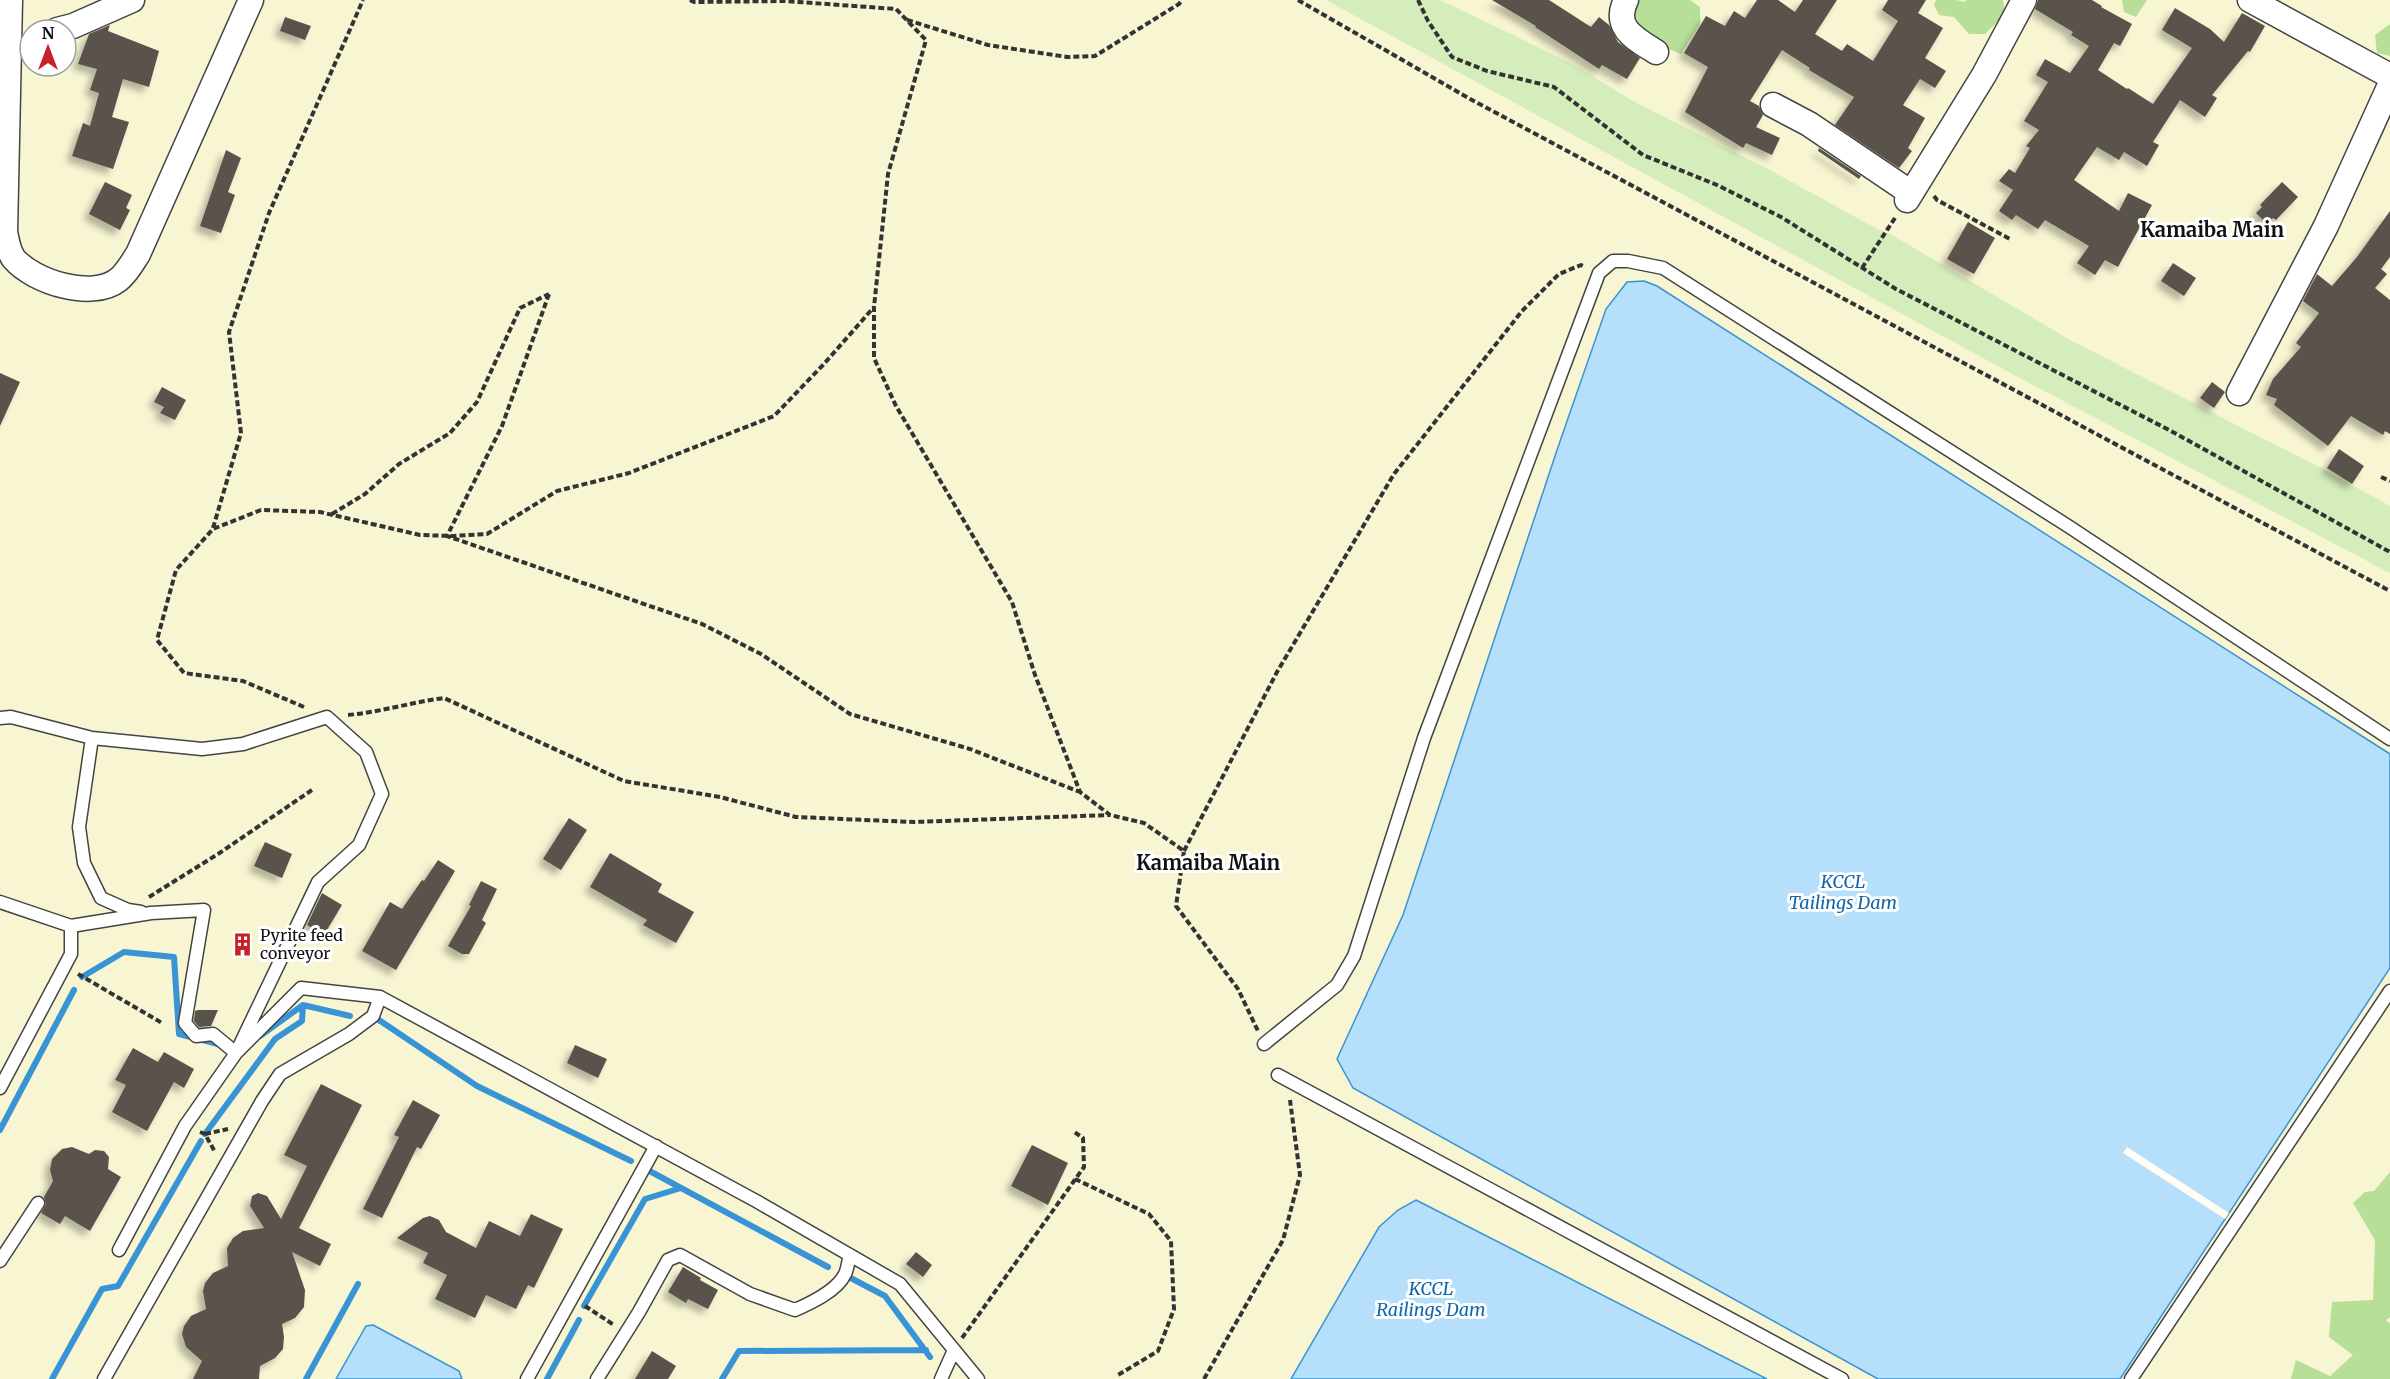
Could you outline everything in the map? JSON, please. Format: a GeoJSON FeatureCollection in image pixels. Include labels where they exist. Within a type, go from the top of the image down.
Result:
{"type":"FeatureCollection","features":[{"type":"Feature","properties":{"kind":"street"},"geometry":{"type":"LineString","coordinates":[[10,0],[18,35]]}},
{"type":"Feature","properties":{"kind":"street"},"geometry":{"type":"LineString","coordinates":[[78,24],[132,0]]}},
{"type":"Feature","properties":{"kind":"street"},"geometry":{"type":"LineString","coordinates":[[18,53],[5,232],[8,246],[13,258],[26,269],[46,280],[84,289],[98,287],[116,281],[127,271],[138,254],[251,0]]}},
{"type":"Feature","properties":{"kind":"street"},"geometry":{"type":"LineString","coordinates":[[1626,0],[1620,16],[1624,26],[1635,39],[1656,52]]}},
{"type":"Feature","properties":{"kind":"street"},"geometry":{"type":"LineString","coordinates":[[1773,105],[1809,124],[1913,191],[1984,75],[2024,0]]}},
{"type":"Feature","properties":{"kind":"street"},"geometry":{"type":"LineString","coordinates":[[2250,0],[2390,76]]}},
{"type":"Feature","properties":{"kind":"street"},"geometry":{"type":"LineString","coordinates":[[2240,393],[2326,226],[2390,85]]}},
{"type":"Feature","properties":{"kind":"lane"},"geometry":{"type":"LineString","coordinates":[[1264,1044],[1336,985],[1354,956],[1424,738],[1599,273],[1613,261],[1628,261],[1663,268],[2068,526],[2390,739]]}},
{"type":"Feature","properties":{"kind":"lane"},"geometry":{"type":"LineString","coordinates":[[0,718],[11,717],[92,738],[202,749],[243,744],[327,717],[366,753],[382,794],[359,845],[318,882],[236,1053],[186,1126],[119,1250]]}},
{"type":"Feature","properties":{"kind":"lane"},"geometry":{"type":"LineString","coordinates":[[92,738],[79,827],[84,863],[101,898],[128,910],[151,913]]}},
{"type":"Feature","properties":{"kind":"lane"},"geometry":{"type":"LineString","coordinates":[[0,902],[71,926],[151,913],[204,910],[185,1023],[196,1036],[213,1034],[236,1053]]}},
{"type":"Feature","properties":{"kind":"lane"},"geometry":{"type":"LineString","coordinates":[[0,1088],[71,954],[71,926]]}},
{"type":"Feature","properties":{"kind":"lane"},"geometry":{"type":"LineString","coordinates":[[236,1053],[301,988],[380,997],[656,1146],[900,1284],[978,1379]]}},
{"type":"Feature","properties":{"kind":"lane"},"geometry":{"type":"LineString","coordinates":[[2132,1379],[2390,991]]}},
{"type":"Feature","properties":{"kind":"lane"},"geometry":{"type":"LineString","coordinates":[[104,1379],[280,1074],[349,1034],[373,1016],[380,997]]}},
{"type":"Feature","properties":{"kind":"lane"},"geometry":{"type":"LineString","coordinates":[[1278,1075],[1842,1379]]}},
{"type":"Feature","properties":{"kind":"lane"},"geometry":{"type":"LineString","coordinates":[[527,1379],[656,1146]]}},
{"type":"Feature","properties":{"kind":"lane"},"geometry":{"type":"LineString","coordinates":[[0,1261],[38,1203]]}},
{"type":"Feature","properties":{"kind":"lane"},"geometry":{"type":"LineString","coordinates":[[597,1379],[668,1260],[680,1255],[750,1294],[795,1310],[817,1301],[845,1275],[850,1255]]}},
{"type":"Feature","properties":{"kind":"lane"},"geometry":{"type":"LineString","coordinates":[[941,1379],[954,1350]]}},
{"type":"Feature","properties":{"kind":"path"},"geometry":{"type":"LineString","coordinates":[[363,0],[269,213],[229,332],[241,433],[213,528],[176,570],[157,640],[184,673],[243,681],[327,717],[367,713],[416,701],[444,698],[624,781],[720,797],[796,817],[914,822],[1110,815],[1144,823],[1184,851]]}},
{"type":"Feature","properties":{"kind":"path"},"geometry":{"type":"LineString","coordinates":[[690,0],[694,2],[785,1],[869,5],[896,9],[926,40],[888,174],[874,307],[874,358],[896,406],[1012,602],[1035,675],[1080,792]]}},
{"type":"Feature","properties":{"kind":"path"},"geometry":{"type":"LineString","coordinates":[[863,0],[869,5]]}},
{"type":"Feature","properties":{"kind":"path"},"geometry":{"type":"LineString","coordinates":[[906,19],[988,45],[1067,57],[1095,56],[1182,0]]}},
{"type":"Feature","properties":{"kind":"path"},"geometry":{"type":"LineString","coordinates":[[1298,0],[1482,105],[2390,591]]}},
{"type":"Feature","properties":{"kind":"path"},"geometry":{"type":"LineString","coordinates":[[1418,0],[1428,21],[1452,57],[1487,71],[1554,87],[1643,155],[1717,184],[1781,217],[1896,289],[2161,425],[2390,552]]}},
{"type":"Feature","properties":{"kind":"path"},"geometry":{"type":"LineString","coordinates":[[1862,268],[1913,191],[1937,200],[2010,239]]}},
{"type":"Feature","properties":{"kind":"path"},"geometry":{"type":"LineString","coordinates":[[1264,1044],[1238,989],[1176,906],[1184,851],[1277,672],[1394,474],[1522,311],[1558,274],[1581,266],[1599,273]]}},
{"type":"Feature","properties":{"kind":"path"},"geometry":{"type":"LineString","coordinates":[[332,514],[365,494],[399,464],[450,433],[477,402],[520,308],[549,294],[502,426],[447,536]]}},
{"type":"Feature","properties":{"kind":"path"},"geometry":{"type":"LineString","coordinates":[[213,528],[261,510],[320,512],[420,535],[487,534],[557,491],[629,473],[774,416],[874,307]]}},
{"type":"Feature","properties":{"kind":"path"},"geometry":{"type":"LineString","coordinates":[[2381,477],[2390,481]]}},
{"type":"Feature","properties":{"kind":"path"},"geometry":{"type":"LineString","coordinates":[[447,536],[702,624],[761,654],[850,714],[970,749],[1080,792],[1110,815]]}},
{"type":"Feature","properties":{"kind":"path"},"geometry":{"type":"LineString","coordinates":[[128,910],[218,854],[312,790]]}},
{"type":"Feature","properties":{"kind":"path"},"geometry":{"type":"LineString","coordinates":[[65,965],[162,1023]]}},
{"type":"Feature","properties":{"kind":"path"},"geometry":{"type":"LineString","coordinates":[[1204,1379],[1283,1239],[1300,1175],[1292,1106],[1278,1075]]}},
{"type":"Feature","properties":{"kind":"path"},"geometry":{"type":"LineString","coordinates":[[186,1126],[205,1134],[225,1167]]}},
{"type":"Feature","properties":{"kind":"path"},"geometry":{"type":"LineString","coordinates":[[954,1350],[1084,1167],[1083,1138],[1073,1131]]}},
{"type":"Feature","properties":{"kind":"path"},"geometry":{"type":"LineString","coordinates":[[1075,1179],[1149,1214],[1171,1240],[1174,1309],[1158,1351],[1118,1375]]}},
{"type":"Feature","properties":{"kind":"path"},"geometry":{"type":"LineString","coordinates":[[571,1299],[626,1333]]}},
{"type":"Feature","properties":{"kind":"shaded area"},"geometry":{"type":"Polygon","coordinates":[[[0,0],[2390,0],[2390,1379],[0,1379],[0,0]]]}},
{"type":"Feature","properties":{"kind":"green space"},"geometry":{"type":"Polygon","coordinates":[[[1326,0],[1440,0],[1571,63],[1633,101],[1892,235],[2070,340],[2325,470],[2390,506],[2390,573],[2016,376],[1326,0]]]}},
{"type":"Feature","properties":{"kind":"green space"},"geometry":{"type":"Polygon","coordinates":[[[1633,0],[1690,0],[1700,7],[1700,24],[1681,54],[1645,39],[1634,24],[1633,0]]]}},
{"type":"Feature","properties":{"kind":"green space"},"geometry":{"type":"Polygon","coordinates":[[[1936,0],[1964,2],[1967,0],[2003,0],[2005,14],[1985,34],[1969,34],[1954,17],[1939,15],[1934,5],[1936,0]]]}},
{"type":"Feature","properties":{"kind":"green space"},"geometry":{"type":"Polygon","coordinates":[[[2122,0],[2147,0],[2136,17],[2124,12],[2122,0]]]}},
{"type":"Feature","properties":{"kind":"green space"},"geometry":{"type":"Polygon","coordinates":[[[2390,24],[2390,56],[2377,53],[2375,35],[2390,24]]]}},
{"type":"Feature","properties":{"kind":"green space"},"geometry":{"type":"Polygon","coordinates":[[[2390,1172],[2390,1317],[2386,1320],[2390,1324],[2390,1379],[2291,1379],[2296,1360],[2330,1376],[2353,1355],[2329,1337],[2332,1302],[2373,1300],[2375,1240],[2353,1203],[2365,1192],[2374,1191],[2390,1172]]]}},
{"type":"Feature","properties":{"kind":"water","name":"KCCL Tailings Dam"},"geometry":{"type":"Polygon","coordinates":[[[1644,281],[1657,286],[2390,754],[2390,968],[2120,1379],[1878,1379],[1353,1088],[1337,1059],[1403,915],[1606,309],[1627,282],[1644,281]]]}},
{"type":"Feature","properties":{"kind":"water","name":"KCCL Railings Dam"},"geometry":{"type":"Polygon","coordinates":[[[1416,1200],[1767,1379],[1291,1379],[1379,1227],[1398,1210],[1416,1200]]]}},
{"type":"Feature","properties":{"kind":"water"},"geometry":{"type":"Polygon","coordinates":[[[373,1325],[459,1371],[462,1379],[336,1379],[366,1326],[373,1325]]]}},
{"type":"Feature","properties":{"kind":"pier"},"geometry":{"type":"Polygon","coordinates":[[[2127,1147],[2229,1213],[2225,1219],[2123,1153],[2127,1147]]]}},
{"type":"Feature","properties":{"kind":"building"},"geometry":{"type":"Polygon","coordinates":[[[1492,0],[1549,0],[1591,27],[1599,17],[1609,25],[1618,42],[1640,58],[1627,79],[1602,65],[1599,69],[1536,26],[1492,0]]]}},
{"type":"Feature","properties":{"kind":"building"},"geometry":{"type":"Polygon","coordinates":[[[1757,0],[1778,0],[1795,12],[1803,0],[1837,0],[1815,34],[1842,51],[1847,44],[1873,61],[1898,21],[1882,10],[1888,0],[1926,0],[1918,13],[1943,28],[1925,58],[1946,71],[1935,88],[1920,79],[1903,105],[1925,118],[1908,148],[1912,151],[1899,168],[1835,125],[1854,97],[1809,70],[1810,68],[1782,50],[1750,101],[1759,106],[1763,115],[1756,127],[1780,138],[1772,155],[1746,143],[1743,148],[1685,112],[1708,67],[1684,53],[1706,16],[1725,26],[1734,11],[1745,18],[1757,0]]]}},
{"type":"Feature","properties":{"kind":"building"},"geometry":{"type":"Polygon","coordinates":[[[2038,0],[2092,0],[2132,24],[2120,46],[2114,43],[2098,70],[2153,104],[2192,48],[2162,30],[2175,8],[2210,29],[2224,42],[2242,13],[2265,26],[2250,52],[2248,51],[2212,95],[2217,98],[2205,117],[2180,100],[2153,142],[2159,145],[2147,166],[2124,152],[2119,160],[2097,147],[2074,180],[2119,211],[2128,193],[2152,205],[2118,267],[2105,260],[2095,275],[2077,263],[2089,246],[2045,220],[2038,229],[2016,215],[2012,220],[1999,211],[2013,190],[1999,181],[2009,169],[2015,173],[2030,148],[2026,146],[2039,130],[2024,121],[2048,82],[2036,75],[2045,59],[2070,73],[2089,46],[2071,35],[2073,32],[2035,9],[2038,0]]]}},
{"type":"Feature","properties":{"kind":"building"},"geometry":{"type":"Polygon","coordinates":[[[285,17],[311,26],[305,40],[280,31],[285,17]]]}},
{"type":"Feature","properties":{"kind":"building"},"geometry":{"type":"Polygon","coordinates":[[[110,25],[108,31],[159,51],[149,87],[123,79],[112,117],[129,122],[113,169],[72,156],[83,123],[90,126],[99,93],[90,90],[97,69],[78,64],[89,34],[110,25]]]}},
{"type":"Feature","properties":{"kind":"building"},"geometry":{"type":"Polygon","coordinates":[[[1819,148],[1861,176],[1859,179],[1818,151],[1819,148]]]}},
{"type":"Feature","properties":{"kind":"building"},"geometry":{"type":"Polygon","coordinates":[[[226,150],[241,158],[228,192],[235,195],[221,233],[200,226],[226,150]]]}},
{"type":"Feature","properties":{"kind":"building"},"geometry":{"type":"Polygon","coordinates":[[[105,182],[132,195],[126,208],[130,210],[120,230],[89,214],[105,182]]]}},
{"type":"Feature","properties":{"kind":"building"},"geometry":{"type":"Polygon","coordinates":[[[2282,182],[2298,197],[2276,220],[2273,218],[2267,224],[2256,213],[2262,207],[2260,205],[2282,182]]]}},
{"type":"Feature","properties":{"kind":"building"},"geometry":{"type":"Polygon","coordinates":[[[2390,211],[2390,257],[2381,269],[2387,274],[2375,288],[2390,300],[2390,434],[2385,431],[2383,435],[2351,416],[2328,446],[2274,405],[2277,399],[2266,395],[2273,379],[2301,347],[2296,343],[2319,313],[2303,301],[2317,274],[2332,286],[2357,257],[2390,211]]]}},
{"type":"Feature","properties":{"kind":"building"},"geometry":{"type":"Polygon","coordinates":[[[1968,222],[1995,238],[1974,274],[1947,259],[1968,222]]]}},
{"type":"Feature","properties":{"kind":"building"},"geometry":{"type":"Polygon","coordinates":[[[2173,263],[2196,278],[2184,296],[2161,281],[2173,263]]]}},
{"type":"Feature","properties":{"kind":"building"},"geometry":{"type":"Polygon","coordinates":[[[0,373],[20,382],[0,426],[0,373]]]}},
{"type":"Feature","properties":{"kind":"building"},"geometry":{"type":"Polygon","coordinates":[[[2212,382],[2225,392],[2214,408],[2200,398],[2212,382]]]}},
{"type":"Feature","properties":{"kind":"building"},"geometry":{"type":"Polygon","coordinates":[[[162,387],[186,400],[175,420],[160,413],[164,407],[154,402],[162,387]]]}},
{"type":"Feature","properties":{"kind":"building"},"geometry":{"type":"Polygon","coordinates":[[[2339,449],[2364,466],[2352,484],[2327,468],[2339,449]]]}},
{"type":"Feature","properties":{"kind":"building"},"geometry":{"type":"Polygon","coordinates":[[[569,818],[587,830],[561,870],[543,859],[569,818]]]}},
{"type":"Feature","properties":{"kind":"building"},"geometry":{"type":"Polygon","coordinates":[[[265,842],[292,854],[282,878],[254,866],[265,842]]]}},
{"type":"Feature","properties":{"kind":"building"},"geometry":{"type":"Polygon","coordinates":[[[610,853],[662,884],[658,892],[694,912],[676,943],[643,925],[647,920],[590,887],[610,853]]]}},
{"type":"Feature","properties":{"kind":"building"},"geometry":{"type":"Polygon","coordinates":[[[438,860],[455,871],[396,970],[362,951],[390,902],[402,909],[438,860]]]}},
{"type":"Feature","properties":{"kind":"building"},"geometry":{"type":"Polygon","coordinates":[[[481,881],[497,889],[482,920],[486,923],[469,954],[462,954],[448,946],[471,906],[469,905],[481,881]]]}},
{"type":"Feature","properties":{"kind":"building"},"geometry":{"type":"Polygon","coordinates":[[[322,893],[342,905],[324,935],[307,925],[322,893]]]}},
{"type":"Feature","properties":{"kind":"building"},"geometry":{"type":"Polygon","coordinates":[[[218,1010],[211,1026],[199,1027],[194,1021],[195,1011],[218,1010]]]}},
{"type":"Feature","properties":{"kind":"building"},"geometry":{"type":"Polygon","coordinates":[[[575,1045],[607,1059],[598,1078],[567,1063],[575,1045]]]}},
{"type":"Feature","properties":{"kind":"building"},"geometry":{"type":"Polygon","coordinates":[[[133,1048],[158,1062],[164,1052],[194,1069],[184,1088],[174,1082],[147,1131],[112,1112],[126,1085],[115,1080],[133,1048]]]}},
{"type":"Feature","properties":{"kind":"building"},"geometry":{"type":"Polygon","coordinates":[[[321,1084],[362,1105],[299,1228],[331,1244],[320,1266],[292,1252],[305,1290],[304,1307],[295,1318],[282,1324],[283,1349],[275,1358],[260,1366],[259,1379],[193,1379],[202,1361],[186,1347],[182,1334],[184,1326],[191,1316],[206,1309],[203,1291],[205,1283],[213,1273],[228,1266],[227,1248],[233,1238],[243,1231],[264,1228],[250,1206],[252,1196],[258,1193],[267,1196],[281,1219],[307,1166],[284,1155],[321,1084]]]}},
{"type":"Feature","properties":{"kind":"building"},"geometry":{"type":"Polygon","coordinates":[[[413,1100],[440,1115],[421,1149],[417,1147],[382,1218],[363,1209],[399,1137],[394,1135],[413,1100]]]}},
{"type":"Feature","properties":{"kind":"building"},"geometry":{"type":"Polygon","coordinates":[[[1032,1145],[1068,1163],[1048,1205],[1011,1186],[1032,1145]]]}},
{"type":"Feature","properties":{"kind":"building"},"geometry":{"type":"Polygon","coordinates":[[[72,1147],[89,1154],[95,1150],[104,1151],[109,1157],[108,1169],[121,1177],[90,1231],[65,1216],[60,1224],[41,1213],[46,1204],[44,1197],[53,1181],[50,1170],[52,1159],[62,1149],[72,1147]]]}},
{"type":"Feature","properties":{"kind":"building"},"geometry":{"type":"Polygon","coordinates":[[[531,1214],[563,1229],[534,1288],[528,1285],[516,1309],[486,1295],[475,1318],[435,1299],[447,1275],[423,1263],[428,1253],[397,1238],[423,1218],[430,1216],[439,1220],[446,1232],[476,1248],[489,1221],[520,1236],[531,1214]]]}},
{"type":"Feature","properties":{"kind":"building"},"geometry":{"type":"Polygon","coordinates":[[[916,1252],[932,1265],[923,1277],[906,1264],[916,1252]]]}},
{"type":"Feature","properties":{"kind":"building"},"geometry":{"type":"Polygon","coordinates":[[[683,1267],[718,1290],[708,1309],[688,1299],[686,1303],[668,1292],[683,1267]]]}},
{"type":"Feature","properties":{"kind":"building"},"geometry":{"type":"Polygon","coordinates":[[[652,1351],[676,1366],[668,1379],[635,1379],[652,1351]]]}},
{"type":"Feature","properties":{"kind":"waterway"},"geometry":{"type":"LineString","coordinates":[[82,977],[124,952],[174,957],[179,1034],[218,1044]]}},
{"type":"Feature","properties":{"kind":"waterway"},"geometry":{"type":"LineString","coordinates":[[0,1130],[74,990]]}},
{"type":"Feature","properties":{"kind":"waterway"},"geometry":{"type":"LineString","coordinates":[[260,1036],[303,1005],[350,1016]]}},
{"type":"Feature","properties":{"kind":"waterway"},"geometry":{"type":"LineString","coordinates":[[205,1134],[275,1039],[302,1021],[303,1005]]}},
{"type":"Feature","properties":{"kind":"waterway"},"geometry":{"type":"LineString","coordinates":[[373,1016],[477,1086],[631,1161]]}},
{"type":"Feature","properties":{"kind":"waterway"},"geometry":{"type":"LineString","coordinates":[[52,1379],[102,1289],[118,1286],[201,1141]]}},
{"type":"Feature","properties":{"kind":"waterway"},"geometry":{"type":"LineString","coordinates":[[644,1168],[828,1267]]}},
{"type":"Feature","properties":{"kind":"waterway"},"geometry":{"type":"LineString","coordinates":[[584,1306],[645,1199],[681,1188]]}},
{"type":"Feature","properties":{"kind":"waterway"},"geometry":{"type":"LineString","coordinates":[[845,1275],[885,1296],[930,1357]]}},
{"type":"Feature","properties":{"kind":"waterway"},"geometry":{"type":"LineString","coordinates":[[306,1379],[358,1284]]}},
{"type":"Feature","properties":{"kind":"waterway"},"geometry":{"type":"LineString","coordinates":[[547,1379],[579,1320]]}},
{"type":"Feature","properties":{"kind":"waterway"},"geometry":{"type":"LineString","coordinates":[[722,1379],[739,1351],[926,1350]]}},
{"type":"Feature","properties":{"kind":"place","name":"Pyrite feed conveyor"},"geometry":{"type":"Point","coordinates":[242,944]}},
{"type":"Feature","properties":{"kind":"district","name":"Kamaiba Main"},"geometry":{"type":"Point","coordinates":[2212,229]}},
{"type":"Feature","properties":{"kind":"district","name":"Kamaiba Main"},"geometry":{"type":"Point","coordinates":[1208,862]}}]}
